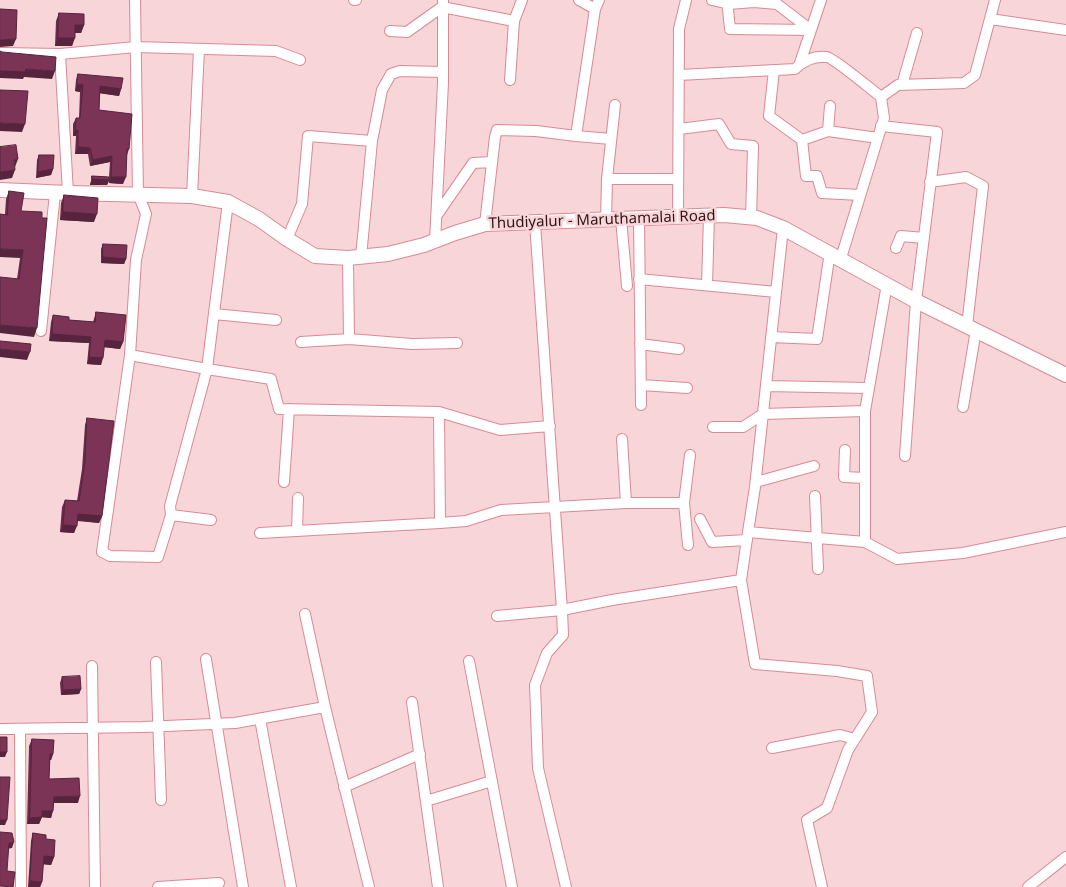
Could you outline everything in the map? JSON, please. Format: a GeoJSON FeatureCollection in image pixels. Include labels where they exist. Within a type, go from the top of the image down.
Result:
{"type":"FeatureCollection","features":[{"type":"Feature","properties":{"kind":"main road","name":"Thudiyalur - Maruthamalai Road"},"geometry":{"type":"LineString","coordinates":[[0,190],[192,196],[228,202],[259,219],[286,239],[315,256],[355,257],[388,254],[485,224],[724,215],[751,218],[783,228],[916,301],[1066,375]]}},
{"type":"Feature","properties":{"kind":"street"},"geometry":{"type":"LineString","coordinates":[[135,0],[138,194],[146,214],[136,260],[130,355],[102,552],[110,556],[158,557],[171,515],[170,506],[207,369],[228,202]]}},
{"type":"Feature","properties":{"kind":"street"},"geometry":{"type":"LineString","coordinates":[[510,80],[514,21],[522,0]]}},
{"type":"Feature","properties":{"kind":"street"},"geometry":{"type":"LineString","coordinates":[[576,136],[597,4],[579,0]]}},
{"type":"Feature","properties":{"kind":"street"},"geometry":{"type":"LineString","coordinates":[[678,217],[679,29],[686,0]]}},
{"type":"Feature","properties":{"kind":"street"},"geometry":{"type":"LineString","coordinates":[[712,0],[777,4],[811,30]]}},
{"type":"Feature","properties":{"kind":"street"},"geometry":{"type":"LineString","coordinates":[[679,75],[795,69],[800,63],[821,0]]}},
{"type":"Feature","properties":{"kind":"street"},"geometry":{"type":"LineString","coordinates":[[881,97],[898,85],[964,83],[976,75],[995,0]]}},
{"type":"Feature","properties":{"kind":"street"},"geometry":{"type":"LineString","coordinates":[[728,2],[730,29],[811,30]]}},
{"type":"Feature","properties":{"kind":"street"},"geometry":{"type":"LineString","coordinates":[[443,4],[514,21]]}},
{"type":"Feature","properties":{"kind":"street"},"geometry":{"type":"LineString","coordinates":[[390,31],[407,32],[443,4]]}},
{"type":"Feature","properties":{"kind":"street"},"geometry":{"type":"LineString","coordinates":[[435,241],[443,72],[443,4]]}},
{"type":"Feature","properties":{"kind":"street"},"geometry":{"type":"LineString","coordinates":[[990,19],[1066,30]]}},
{"type":"Feature","properties":{"kind":"street"},"geometry":{"type":"LineString","coordinates":[[902,85],[917,33]]}},
{"type":"Feature","properties":{"kind":"street"},"geometry":{"type":"LineString","coordinates":[[0,54],[60,54],[136,47],[198,48],[276,51],[300,60]]}},
{"type":"Feature","properties":{"kind":"street"},"geometry":{"type":"LineString","coordinates":[[192,196],[198,48]]}},
{"type":"Feature","properties":{"kind":"street"},"geometry":{"type":"LineString","coordinates":[[41,330],[61,193],[60,54]]}},
{"type":"Feature","properties":{"kind":"street"},"geometry":{"type":"LineString","coordinates":[[771,337],[817,339],[835,255],[860,194],[884,118],[881,97],[829,57],[810,58],[800,63]]}},
{"type":"Feature","properties":{"kind":"street"},"geometry":{"type":"LineString","coordinates":[[774,70],[769,116],[802,140],[806,176],[817,176],[822,193],[860,194]]}},
{"type":"Feature","properties":{"kind":"street"},"geometry":{"type":"LineString","coordinates":[[349,339],[355,257],[372,141],[382,90],[391,74],[400,71],[443,72]]}},
{"type":"Feature","properties":{"kind":"street"},"geometry":{"type":"LineString","coordinates":[[606,220],[607,179],[615,105]]}},
{"type":"Feature","properties":{"kind":"street"},"geometry":{"type":"LineString","coordinates":[[828,131],[830,106]]}},
{"type":"Feature","properties":{"kind":"street"},"geometry":{"type":"LineString","coordinates":[[679,129],[719,124],[731,144],[753,146],[751,218]]}},
{"type":"Feature","properties":{"kind":"street"},"geometry":{"type":"LineString","coordinates":[[881,126],[937,132],[916,301],[905,456]]}},
{"type":"Feature","properties":{"kind":"street"},"geometry":{"type":"LineString","coordinates":[[485,224],[497,130],[536,131],[611,139]]}},
{"type":"Feature","properties":{"kind":"street"},"geometry":{"type":"LineString","coordinates":[[802,140],[828,131],[878,138]]}},
{"type":"Feature","properties":{"kind":"street"},"geometry":{"type":"LineString","coordinates":[[286,239],[302,204],[308,136],[372,141]]}},
{"type":"Feature","properties":{"kind":"street"},"geometry":{"type":"LineString","coordinates":[[436,216],[473,163],[492,162]]}},
{"type":"Feature","properties":{"kind":"street"},"geometry":{"type":"LineString","coordinates":[[930,182],[966,177],[983,186],[972,328],[963,407]]}},
{"type":"Feature","properties":{"kind":"street"},"geometry":{"type":"LineString","coordinates":[[607,179],[678,180]]}},
{"type":"Feature","properties":{"kind":"street"},"geometry":{"type":"LineString","coordinates":[[707,285],[709,216]]}},
{"type":"Feature","properties":{"kind":"street"},"geometry":{"type":"LineString","coordinates":[[639,218],[641,405]]}},
{"type":"Feature","properties":{"kind":"street"},"geometry":{"type":"LineString","coordinates":[[621,219],[627,286]]}},
{"type":"Feature","properties":{"kind":"street"},"geometry":{"type":"LineString","coordinates":[[535,222],[556,507],[563,635],[547,653],[535,685],[538,768],[566,887]]}},
{"type":"Feature","properties":{"kind":"street"},"geometry":{"type":"LineString","coordinates":[[783,228],[756,482],[741,580],[755,664],[837,671],[867,676],[872,712],[848,750],[827,808],[807,820],[822,887]]}},
{"type":"Feature","properties":{"kind":"street"},"geometry":{"type":"LineString","coordinates":[[896,248],[901,236],[924,238]]}},
{"type":"Feature","properties":{"kind":"street"},"geometry":{"type":"LineString","coordinates":[[639,279],[776,292]]}},
{"type":"Feature","properties":{"kind":"street"},"geometry":{"type":"LineString","coordinates":[[865,542],[865,410],[887,284]]}},
{"type":"Feature","properties":{"kind":"street"},"geometry":{"type":"LineString","coordinates":[[214,314],[276,320]]}},
{"type":"Feature","properties":{"kind":"street"},"geometry":{"type":"LineString","coordinates":[[301,342],[349,339],[412,344],[457,343]]}},
{"type":"Feature","properties":{"kind":"street"},"geometry":{"type":"LineString","coordinates":[[640,344],[679,349]]}},
{"type":"Feature","properties":{"kind":"street"},"geometry":{"type":"LineString","coordinates":[[130,355],[270,379],[279,409],[439,412],[500,430],[550,426]]}},
{"type":"Feature","properties":{"kind":"street"},"geometry":{"type":"LineString","coordinates":[[641,386],[687,388]]}},
{"type":"Feature","properties":{"kind":"street"},"geometry":{"type":"LineString","coordinates":[[766,386],[870,388]]}},
{"type":"Feature","properties":{"kind":"street"},"geometry":{"type":"LineString","coordinates":[[284,482],[289,409]]}},
{"type":"Feature","properties":{"kind":"street"},"geometry":{"type":"LineString","coordinates":[[713,427],[743,427],[763,414],[865,410]]}},
{"type":"Feature","properties":{"kind":"street"},"geometry":{"type":"LineString","coordinates":[[439,412],[440,523]]}},
{"type":"Feature","properties":{"kind":"street"},"geometry":{"type":"LineString","coordinates":[[622,439],[626,502]]}},
{"type":"Feature","properties":{"kind":"street"},"geometry":{"type":"LineString","coordinates":[[846,450],[844,477],[865,478]]}},
{"type":"Feature","properties":{"kind":"street"},"geometry":{"type":"LineString","coordinates":[[688,545],[684,503],[690,456]]}},
{"type":"Feature","properties":{"kind":"street"},"geometry":{"type":"LineString","coordinates":[[756,482],[814,466]]}},
{"type":"Feature","properties":{"kind":"street"},"geometry":{"type":"LineString","coordinates":[[816,496],[818,569]]}},
{"type":"Feature","properties":{"kind":"street"},"geometry":{"type":"LineString","coordinates":[[297,531],[298,498]]}},
{"type":"Feature","properties":{"kind":"street"},"geometry":{"type":"LineString","coordinates":[[260,533],[466,521],[501,510],[626,502],[684,503]]}},
{"type":"Feature","properties":{"kind":"street"},"geometry":{"type":"LineString","coordinates":[[171,515],[211,520]]}},
{"type":"Feature","properties":{"kind":"street"},"geometry":{"type":"LineString","coordinates":[[700,519],[712,542],[748,536],[817,538],[865,542],[897,558],[963,553],[1066,532]]}},
{"type":"Feature","properties":{"kind":"street"},"geometry":{"type":"LineString","coordinates":[[497,616],[562,610],[612,600],[741,580]]}},
{"type":"Feature","properties":{"kind":"street"},"geometry":{"type":"LineString","coordinates":[[305,614],[325,707],[369,887]]}},
{"type":"Feature","properties":{"kind":"street"},"geometry":{"type":"LineString","coordinates":[[206,659],[243,887]]}},
{"type":"Feature","properties":{"kind":"street"},"geometry":{"type":"LineString","coordinates":[[470,661],[512,887]]}},
{"type":"Feature","properties":{"kind":"street"},"geometry":{"type":"LineString","coordinates":[[156,662],[161,800]]}},
{"type":"Feature","properties":{"kind":"street"},"geometry":{"type":"LineString","coordinates":[[92,666],[95,887]]}},
{"type":"Feature","properties":{"kind":"street"},"geometry":{"type":"LineString","coordinates":[[412,702],[438,887]]}},
{"type":"Feature","properties":{"kind":"street"},"geometry":{"type":"LineString","coordinates":[[0,729],[235,723],[325,707]]}},
{"type":"Feature","properties":{"kind":"street"},"geometry":{"type":"LineString","coordinates":[[260,719],[291,887]]}},
{"type":"Feature","properties":{"kind":"street"},"geometry":{"type":"LineString","coordinates":[[20,729],[21,887]]}},
{"type":"Feature","properties":{"kind":"street"},"geometry":{"type":"LineString","coordinates":[[772,748],[840,735],[855,739]]}},
{"type":"Feature","properties":{"kind":"street"},"geometry":{"type":"LineString","coordinates":[[344,787],[420,754]]}},
{"type":"Feature","properties":{"kind":"street"},"geometry":{"type":"LineString","coordinates":[[426,801],[492,781]]}},
{"type":"Feature","properties":{"kind":"street"},"geometry":{"type":"LineString","coordinates":[[1028,887],[1066,857]]}},
{"type":"Feature","properties":{"kind":"street"},"geometry":{"type":"LineString","coordinates":[[158,887],[219,883]]}},
{"type":"Feature","properties":{"kind":"building"},"geometry":{"type":"Polygon","coordinates":[[[0,9],[17,10],[16,39],[0,40],[0,9]]]}},
{"type":"Feature","properties":{"kind":"building"},"geometry":{"type":"Polygon","coordinates":[[[59,13],[84,14],[84,25],[75,25],[75,38],[58,38],[59,13]]]}},
{"type":"Feature","properties":{"kind":"building"},"geometry":{"type":"Polygon","coordinates":[[[0,51],[56,57],[55,71],[26,69],[25,72],[0,71],[0,51]]]}},
{"type":"Feature","properties":{"kind":"building"},"geometry":{"type":"Polygon","coordinates":[[[78,74],[123,78],[121,89],[100,86],[99,110],[132,114],[129,149],[127,149],[126,177],[111,177],[112,156],[93,160],[90,148],[78,147],[78,130],[75,130],[76,118],[80,118],[83,85],[77,84],[78,74]]]}},
{"type":"Feature","properties":{"kind":"building"},"geometry":{"type":"Polygon","coordinates":[[[0,90],[28,91],[25,124],[0,123],[0,90]]]}},
{"type":"Feature","properties":{"kind":"building"},"geometry":{"type":"Polygon","coordinates":[[[16,145],[18,159],[14,160],[15,170],[0,172],[0,147],[16,145]]]}},
{"type":"Feature","properties":{"kind":"building"},"geometry":{"type":"Polygon","coordinates":[[[39,155],[54,155],[53,169],[38,172],[39,155]]]}},
{"type":"Feature","properties":{"kind":"building"},"geometry":{"type":"Polygon","coordinates":[[[92,176],[109,177],[109,180],[92,179],[92,176]]]}},
{"type":"Feature","properties":{"kind":"building"},"geometry":{"type":"Polygon","coordinates":[[[9,191],[24,193],[21,211],[42,212],[42,218],[47,218],[37,328],[0,325],[0,277],[19,279],[23,250],[0,249],[0,214],[7,215],[9,191]]]}},
{"type":"Feature","properties":{"kind":"building"},"geometry":{"type":"Polygon","coordinates":[[[64,195],[98,198],[97,214],[63,212],[64,195]]]}},
{"type":"Feature","properties":{"kind":"building"},"geometry":{"type":"Polygon","coordinates":[[[103,244],[127,245],[126,259],[103,257],[103,244]]]}},
{"type":"Feature","properties":{"kind":"building"},"geometry":{"type":"Polygon","coordinates":[[[96,312],[126,315],[123,342],[105,340],[103,358],[89,357],[91,337],[52,334],[53,315],[69,317],[69,320],[95,322],[96,312]]]}},
{"type":"Feature","properties":{"kind":"building"},"geometry":{"type":"Polygon","coordinates":[[[0,341],[31,344],[30,352],[0,349],[0,341]]]}},
{"type":"Feature","properties":{"kind":"building"},"geometry":{"type":"Polygon","coordinates":[[[87,418],[114,421],[102,516],[78,514],[77,526],[63,525],[65,500],[79,501],[85,462],[87,418]]]}},
{"type":"Feature","properties":{"kind":"building"},"geometry":{"type":"Polygon","coordinates":[[[80,676],[81,689],[63,690],[62,677],[80,676]]]}},
{"type":"Feature","properties":{"kind":"building"},"geometry":{"type":"Polygon","coordinates":[[[0,737],[7,737],[7,752],[0,752],[0,737]]]}},
{"type":"Feature","properties":{"kind":"building"},"geometry":{"type":"Polygon","coordinates":[[[32,739],[54,740],[53,754],[50,754],[49,779],[79,778],[80,796],[54,797],[53,811],[42,811],[42,817],[30,818],[32,739]]]}},
{"type":"Feature","properties":{"kind":"building"},"geometry":{"type":"Polygon","coordinates":[[[0,777],[10,777],[7,820],[0,820],[0,777]]]}},
{"type":"Feature","properties":{"kind":"building"},"geometry":{"type":"Polygon","coordinates":[[[0,832],[12,833],[14,842],[9,843],[7,871],[15,872],[13,887],[0,886],[0,832]]]}},
{"type":"Feature","properties":{"kind":"building"},"geometry":{"type":"Polygon","coordinates":[[[33,833],[46,835],[46,839],[55,840],[54,857],[44,856],[42,882],[30,881],[33,833]]]}}]}
